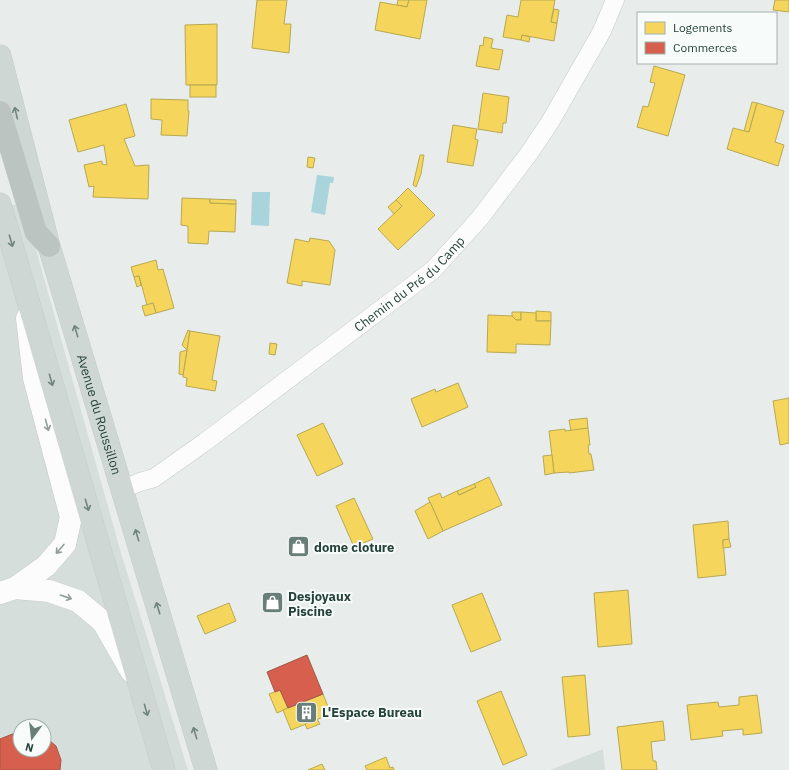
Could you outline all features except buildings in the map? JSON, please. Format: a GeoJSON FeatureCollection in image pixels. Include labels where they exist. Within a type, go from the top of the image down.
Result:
{"type":"FeatureCollection","features":[{"type":"Feature","properties":{"kind":"highway"},"geometry":{"type":"LineString","coordinates":[[0,112],[36,232],[50,246]]}},
{"type":"Feature","properties":{"kind":"main road","name":"Avenue du Roussillon"},"geometry":{"type":"LineString","coordinates":[[0,56],[50,246],[206,770]]}},
{"type":"Feature","properties":{"kind":"main road"},"geometry":{"type":"LineString","coordinates":[[0,204],[164,770]]}},
{"type":"Feature","properties":{"kind":"street","name":"Chemin du Pré du Camp"},"geometry":{"type":"LineString","coordinates":[[123,489],[154,478],[205,442],[433,270],[480,218],[530,152],[550,122],[602,31],[615,0]]}},
{"type":"Feature","properties":{"kind":"street"},"geometry":{"type":"LineString","coordinates":[[7,590],[46,566],[65,544],[71,517],[34,378],[21,276]]}},
{"type":"Feature","properties":{"kind":"street"},"geometry":{"type":"LineString","coordinates":[[7,590],[49,591],[78,601],[103,622],[140,687]]}},
{"type":"Feature","properties":{"kind":"shaded area"},"geometry":{"type":"Polygon","coordinates":[[[23,203],[121,553],[188,770],[0,770],[0,208],[23,203]]]}},
{"type":"Feature","properties":{"kind":"shaded area"},"geometry":{"type":"Polygon","coordinates":[[[603,749],[605,770],[550,770],[603,749]]]}},
{"type":"Feature","properties":{"kind":"water"},"geometry":{"type":"Polygon","coordinates":[[[317,175],[334,177],[333,183],[330,183],[325,215],[311,212],[317,175]]]}},
{"type":"Feature","properties":{"kind":"water"},"geometry":{"type":"Polygon","coordinates":[[[252,192],[270,192],[269,226],[251,225],[252,192]]]}},
{"type":"Feature","properties":{"kind":"place","name":"dome cloture"},"geometry":{"type":"Point","coordinates":[298,547]}},
{"type":"Feature","properties":{"kind":"place","name":"Desjoyaux Piscine"},"geometry":{"type":"Point","coordinates":[273,603]}},
{"type":"Feature","properties":{"kind":"place","name":"L'Espace Bureau"},"geometry":{"type":"Point","coordinates":[307,712]}}]}
